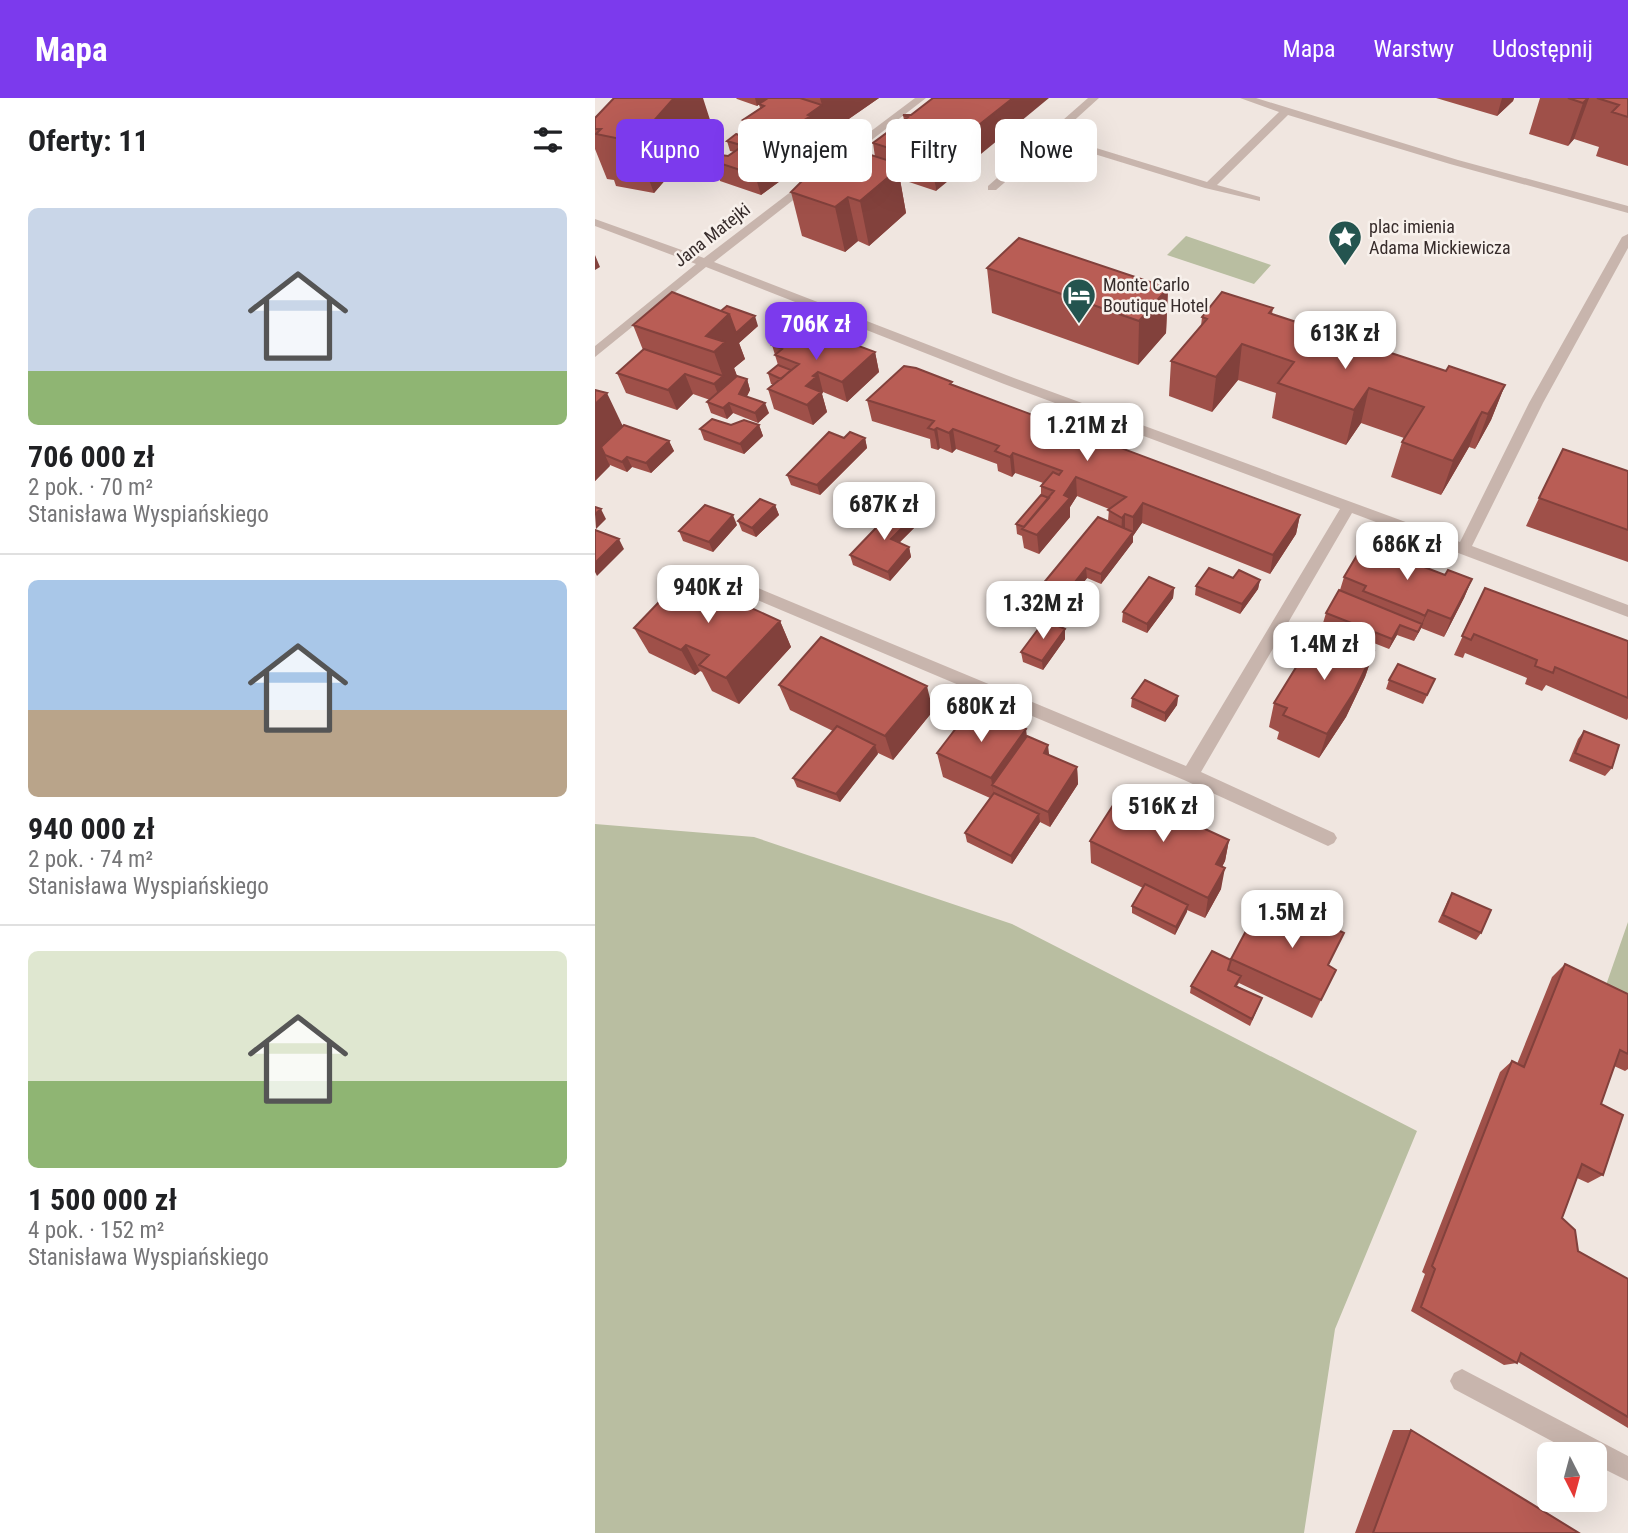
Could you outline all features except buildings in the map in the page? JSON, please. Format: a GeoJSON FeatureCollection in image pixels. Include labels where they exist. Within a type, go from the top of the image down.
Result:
{"type":"FeatureCollection","features":[{"type":"Feature","properties":{"kind":"street"},"geometry":{"type":"LineString","coordinates":[[872,135],[921,98]]}},
{"type":"Feature","properties":{"kind":"street"},"geometry":{"type":"LineString","coordinates":[[1070,119],[1094,98]]}},
{"type":"Feature","properties":{"kind":"street"},"geometry":{"type":"LineString","coordinates":[[1245,98],[1454,162],[1628,210]]}},
{"type":"Feature","properties":{"kind":"street"},"geometry":{"type":"LineString","coordinates":[[1209,186],[1286,111]]}},
{"type":"Feature","properties":{"kind":"street"},"geometry":{"type":"LineString","coordinates":[[1097,151],[1255,199]]}},
{"type":"Feature","properties":{"kind":"street","name":"Jana Matejki"},"geometry":{"type":"LineString","coordinates":[[595,353],[706,262],[810,182]]}},
{"type":"Feature","properties":{"kind":"street"},"geometry":{"type":"LineString","coordinates":[[992,188],[999,182]]}},
{"type":"Feature","properties":{"kind":"street"},"geometry":{"type":"LineString","coordinates":[[595,222],[706,262],[872,329],[1628,611]]}},
{"type":"Feature","properties":{"kind":"street"},"geometry":{"type":"LineString","coordinates":[[1464,548],[1536,403],[1628,237]]}},
{"type":"Feature","properties":{"kind":"street"},"geometry":{"type":"LineString","coordinates":[[1190,775],[1348,508]]}},
{"type":"Feature","properties":{"kind":"street"},"geometry":{"type":"LineString","coordinates":[[741,587],[1190,775],[1328,838]]}},
{"type":"Feature","properties":{"kind":"street"},"geometry":{"type":"LineString","coordinates":[[1462,1381],[1628,1469]]}},
{"type":"Feature","properties":{"kind":"green space"},"geometry":{"type":"Polygon","coordinates":[[[1186,236],[1271,265],[1254,284],[1167,255],[1186,236]]]}},
{"type":"Feature","properties":{"kind":"green space"},"geometry":{"type":"Polygon","coordinates":[[[595,824],[754,837],[1012,924],[1417,1131],[1335,1329],[1304,1533],[595,1533],[595,824]]]}},
{"type":"Feature","properties":{"kind":"green space"},"geometry":{"type":"Polygon","coordinates":[[[1628,922],[1628,999],[1605,988],[1628,922]]]}},
{"type":"Feature","properties":{"kind":"place","name":"plac imienia Adama Mickiewicza"},"geometry":{"type":"Point","coordinates":[1345,267]}},
{"type":"Feature","properties":{"kind":"place","name":"Monte Carlo Boutique Hotel"},"geometry":{"type":"Point","coordinates":[1079,325]}}]}
